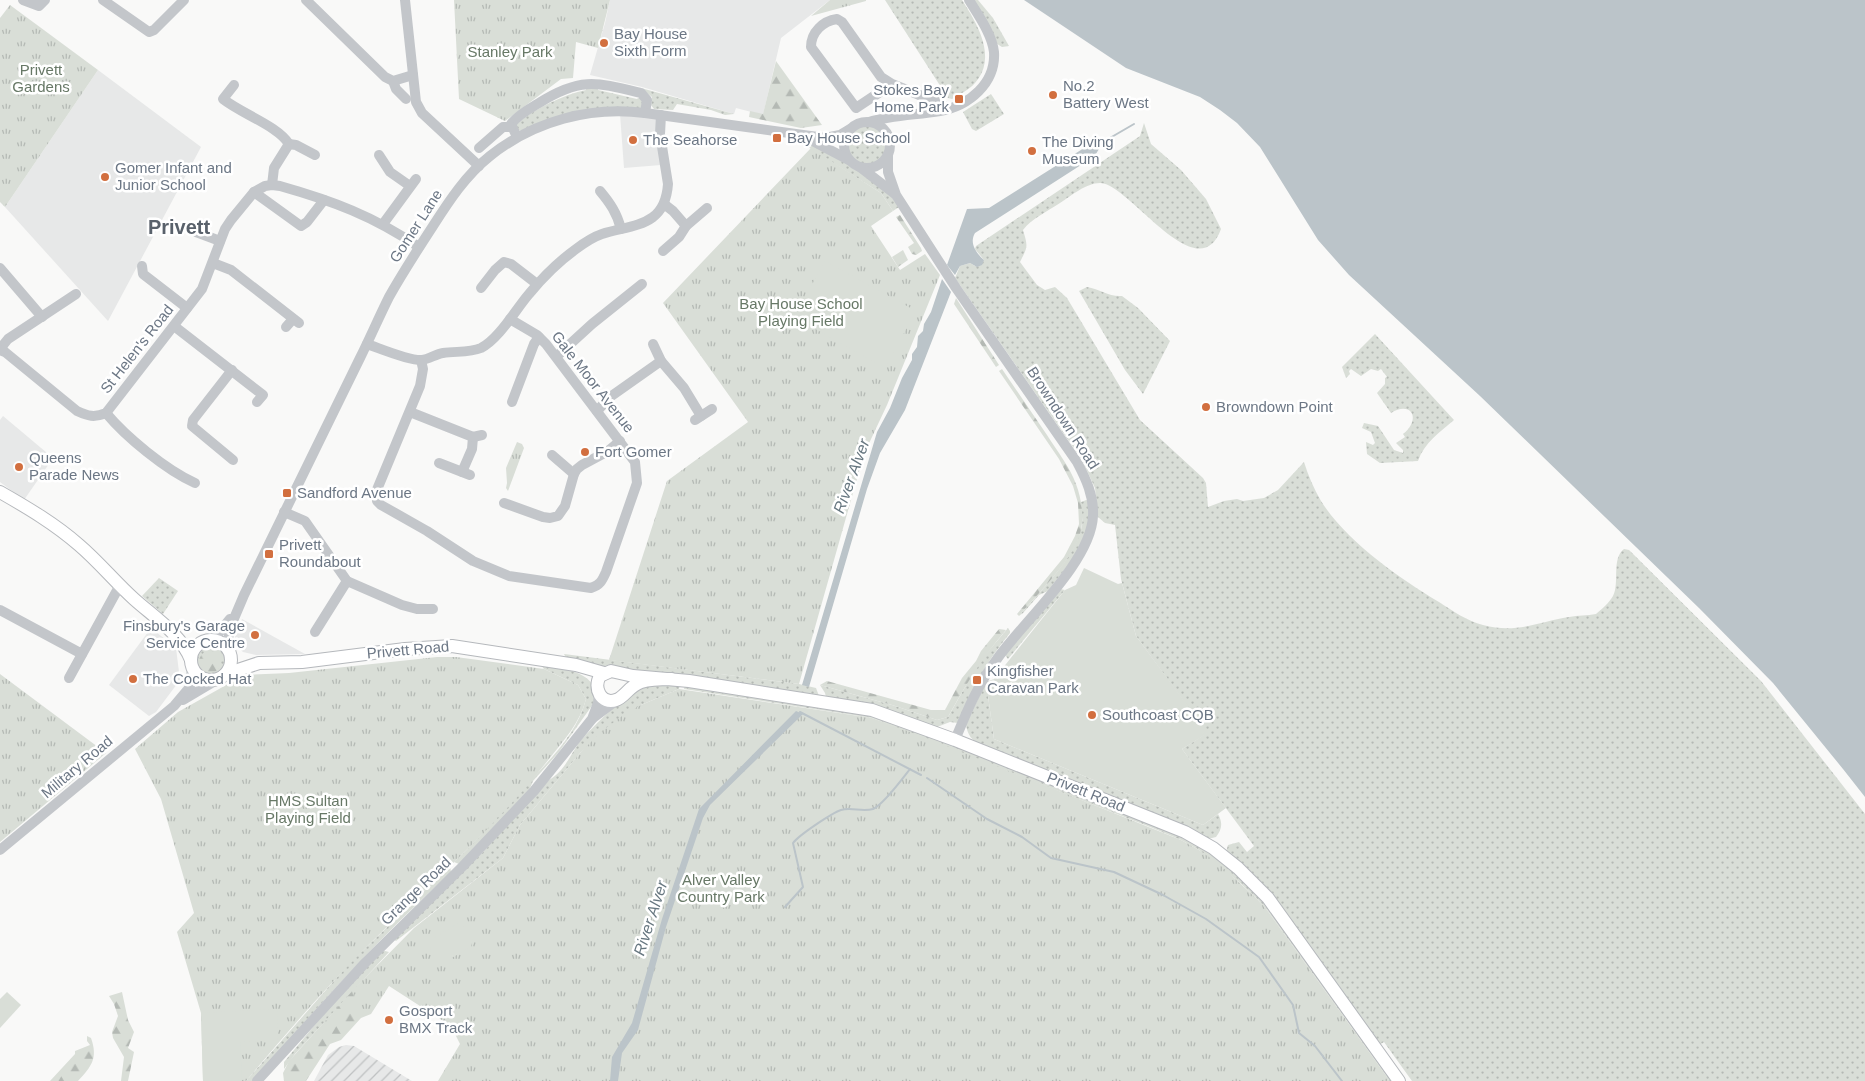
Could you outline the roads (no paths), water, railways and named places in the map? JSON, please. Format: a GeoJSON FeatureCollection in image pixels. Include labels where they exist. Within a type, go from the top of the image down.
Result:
{"type":"FeatureCollection","features":[{"type":"Feature","properties":{"kind":"main road"},"geometry":{"type":"LineString","coordinates":[[0,492],[46,519],[105,568],[120,585],[159,620],[184,646],[195,673],[206,680],[223,676],[231,661],[228,650],[216,640],[192,641],[159,620]]}},
{"type":"Feature","properties":{"kind":"main road"},"geometry":{"type":"LineString","coordinates":[[191,663],[192,653],[197,646],[205,641]]}},
{"type":"Feature","properties":{"kind":"main road","name":"Privett Road"},"geometry":{"type":"LineString","coordinates":[[223,676],[259,664],[302,662],[405,649],[452,646],[556,661],[604,673]]}},
{"type":"Feature","properties":{"kind":"main road","name":"Privett Road"},"geometry":{"type":"LineString","coordinates":[[228,650],[259,664]]}},
{"type":"Feature","properties":{"kind":"main road","name":"Privett Road"},"geometry":{"type":"LineString","coordinates":[[556,661],[587,676],[598,690]]}},
{"type":"Feature","properties":{"kind":"main road"},"geometry":{"type":"LineString","coordinates":[[611,671],[621,674],[626,682],[621,696],[610,701],[605,699],[598,690],[598,681],[604,673],[611,671]]}},
{"type":"Feature","properties":{"kind":"main road","name":"Privett Road"},"geometry":{"type":"LineString","coordinates":[[621,674],[672,679],[872,710],[955,740],[1176,829],[1213,848],[1238,868],[1268,898],[1399,1079]]}},
{"type":"Feature","properties":{"kind":"main road","name":"Privett Road"},"geometry":{"type":"LineString","coordinates":[[621,696],[630,688],[643,681],[672,679]]}},
{"type":"Feature","properties":{"kind":"street"},"geometry":{"type":"LineString","coordinates":[[23,0],[39,6],[45,0]]}},
{"type":"Feature","properties":{"kind":"street"},"geometry":{"type":"LineString","coordinates":[[104,0],[148,32],[154,30],[184,0]]}},
{"type":"Feature","properties":{"kind":"street"},"geometry":{"type":"LineString","coordinates":[[306,0],[385,78],[393,81],[413,75]]}},
{"type":"Feature","properties":{"kind":"street"},"geometry":{"type":"LineString","coordinates":[[405,0],[416,102],[422,113],[479,166]]}},
{"type":"Feature","properties":{"kind":"street"},"geometry":{"type":"LineString","coordinates":[[804,136],[833,137],[855,125],[880,118],[946,110],[964,102],[980,91],[992,72],[994,52],[992,44],[970,0]]}},
{"type":"Feature","properties":{"kind":"street"},"geometry":{"type":"LineString","coordinates":[[892,84],[856,108],[811,47],[811,38],[817,30],[831,20],[838,19],[881,77],[892,84],[927,98],[938,96],[946,110]]}},
{"type":"Feature","properties":{"kind":"street"},"geometry":{"type":"LineString","coordinates":[[393,81],[396,89],[406,99]]}},
{"type":"Feature","properties":{"kind":"street"},"geometry":{"type":"LineString","coordinates":[[511,126],[516,119],[549,97],[571,86],[582,84],[608,86],[642,93],[647,100],[645,113]]}},
{"type":"Feature","properties":{"kind":"street"},"geometry":{"type":"LineString","coordinates":[[234,85],[223,99],[284,136],[289,144],[316,154]]}},
{"type":"Feature","properties":{"kind":"street","name":"Gomer Lane"},"geometry":{"type":"LineString","coordinates":[[228,650],[230,628],[236,613],[388,299],[449,202],[479,166],[517,137],[539,127],[579,114],[621,110],[804,136]]}},
{"type":"Feature","properties":{"kind":"street"},"geometry":{"type":"LineString","coordinates":[[366,344],[405,357],[421,360],[442,353],[470,351],[479,348],[492,339],[537,284],[557,264],[582,245],[598,236],[644,223],[657,213],[667,198],[668,184],[660,133],[660,115]]}},
{"type":"Feature","properties":{"kind":"street"},"geometry":{"type":"LineString","coordinates":[[804,136],[860,167],[873,167],[888,155],[893,125],[897,119],[905,115]]}},
{"type":"Feature","properties":{"kind":"street"},"geometry":{"type":"LineString","coordinates":[[869,122],[882,128],[889,140]]}},
{"type":"Feature","properties":{"kind":"street"},"geometry":{"type":"LineString","coordinates":[[511,126],[517,137]]}},
{"type":"Feature","properties":{"kind":"street"},"geometry":{"type":"LineString","coordinates":[[480,148],[503,127],[511,126]]}},
{"type":"Feature","properties":{"kind":"street"},"geometry":{"type":"LineString","coordinates":[[849,160],[844,148],[844,141],[850,129]]}},
{"type":"Feature","properties":{"kind":"street"},"geometry":{"type":"LineString","coordinates":[[289,144],[274,168],[272,185],[363,214],[383,224],[419,247]]}},
{"type":"Feature","properties":{"kind":"street"},"geometry":{"type":"LineString","coordinates":[[379,155],[390,172],[413,182],[383,224]]}},
{"type":"Feature","properties":{"kind":"street","name":"Browndown Road"},"geometry":{"type":"LineString","coordinates":[[888,155],[888,172],[896,195],[956,288],[1077,462],[1085,477],[1092,501],[1092,527],[1084,550],[1067,574],[1015,636],[978,686],[955,740]]}},
{"type":"Feature","properties":{"kind":"street","name":"Browndown Road"},"geometry":{"type":"LineString","coordinates":[[860,167],[896,195]]}},
{"type":"Feature","properties":{"kind":"street","name":"St Helen's Road"},"geometry":{"type":"LineString","coordinates":[[0,350],[5,352],[77,411],[88,416],[97,417],[106,413],[204,285],[220,241],[231,220],[254,192],[265,186],[272,185]]}},
{"type":"Feature","properties":{"kind":"street"},"geometry":{"type":"LineString","coordinates":[[600,190],[614,208],[621,229]]}},
{"type":"Feature","properties":{"kind":"street"},"geometry":{"type":"LineString","coordinates":[[254,192],[300,226],[304,226],[324,200]]}},
{"type":"Feature","properties":{"kind":"street"},"geometry":{"type":"LineString","coordinates":[[664,204],[686,226]]}},
{"type":"Feature","properties":{"kind":"street"},"geometry":{"type":"LineString","coordinates":[[663,251],[679,237],[686,226],[707,208]]}},
{"type":"Feature","properties":{"kind":"street"},"geometry":{"type":"LineString","coordinates":[[196,232],[220,241]]}},
{"type":"Feature","properties":{"kind":"street"},"geometry":{"type":"LineString","coordinates":[[481,290],[495,270],[504,262],[512,264],[537,284]]}},
{"type":"Feature","properties":{"kind":"street"},"geometry":{"type":"LineString","coordinates":[[213,263],[231,270],[293,323]]}},
{"type":"Feature","properties":{"kind":"street"},"geometry":{"type":"LineString","coordinates":[[142,266],[143,274],[187,308]]}},
{"type":"Feature","properties":{"kind":"street"},"geometry":{"type":"LineString","coordinates":[[0,268],[42,316]]}},
{"type":"Feature","properties":{"kind":"street"},"geometry":{"type":"LineString","coordinates":[[557,356],[624,294],[642,284]]}},
{"type":"Feature","properties":{"kind":"street"},"geometry":{"type":"LineString","coordinates":[[0,350],[8,339],[72,294]]}},
{"type":"Feature","properties":{"kind":"street","name":"Gale Moor Avenue"},"geometry":{"type":"LineString","coordinates":[[421,360],[420,386],[376,492],[377,501],[473,561],[509,576],[590,588],[597,586],[602,580],[637,483],[635,462],[583,394],[557,356],[539,337],[510,318]]}},
{"type":"Feature","properties":{"kind":"street"},"geometry":{"type":"LineString","coordinates":[[174,326],[263,395],[257,402]]}},
{"type":"Feature","properties":{"kind":"street"},"geometry":{"type":"LineString","coordinates":[[512,401],[534,344],[539,337]]}},
{"type":"Feature","properties":{"kind":"street"},"geometry":{"type":"LineString","coordinates":[[652,344],[661,361],[684,388],[698,418],[712,409]]}},
{"type":"Feature","properties":{"kind":"street"},"geometry":{"type":"LineString","coordinates":[[597,411],[610,397],[661,361]]}},
{"type":"Feature","properties":{"kind":"street"},"geometry":{"type":"LineString","coordinates":[[232,370],[193,420],[192,426],[233,460]]}},
{"type":"Feature","properties":{"kind":"street"},"geometry":{"type":"LineString","coordinates":[[410,412],[477,436],[466,473],[439,463]]}},
{"type":"Feature","properties":{"kind":"street"},"geometry":{"type":"LineString","coordinates":[[106,413],[120,430],[181,477],[195,483]]}},
{"type":"Feature","properties":{"kind":"street"},"geometry":{"type":"LineString","coordinates":[[503,502],[543,517],[558,516],[565,506],[574,474],[582,464],[608,451],[620,441]]}},
{"type":"Feature","properties":{"kind":"street"},"geometry":{"type":"LineString","coordinates":[[552,456],[574,474]]}},
{"type":"Feature","properties":{"kind":"street"},"geometry":{"type":"LineString","coordinates":[[284,512],[304,521],[347,581],[402,605],[417,609],[433,609]]}},
{"type":"Feature","properties":{"kind":"street"},"geometry":{"type":"LineString","coordinates":[[315,632],[347,581]]}},
{"type":"Feature","properties":{"kind":"street"},"geometry":{"type":"LineString","coordinates":[[68,678],[120,585]]}},
{"type":"Feature","properties":{"kind":"street"},"geometry":{"type":"LineString","coordinates":[[0,610],[82,654]]}},
{"type":"Feature","properties":{"kind":"street","name":"Gomer Lane"},"geometry":{"type":"LineString","coordinates":[[205,641],[217,635],[236,613]]}},
{"type":"Feature","properties":{"kind":"street","name":"Military Road"},"geometry":{"type":"LineString","coordinates":[[174,706],[190,687],[191,663]]}},
{"type":"Feature","properties":{"kind":"street","name":"Military Road"},"geometry":{"type":"LineString","coordinates":[[0,850],[174,706],[223,676]]}},
{"type":"Feature","properties":{"kind":"street","name":"Grange Road"},"geometry":{"type":"LineString","coordinates":[[592,719],[598,703],[598,690]]}},
{"type":"Feature","properties":{"kind":"street","name":"Grange Road"},"geometry":{"type":"LineString","coordinates":[[264,1079],[358,970],[512,816],[567,752],[592,719],[621,696]]}},
{"type":"Feature","properties":{"kind":"waterway","name":"River Alver"},"geometry":{"type":"LineString","coordinates":[[1103,142],[1134,124]]}},
{"type":"Feature","properties":{"kind":"waterway"},"geometry":{"type":"LineString","coordinates":[[800,712],[921,775]]}},
{"type":"Feature","properties":{"kind":"waterway"},"geometry":{"type":"LineString","coordinates":[[785,907],[803,887],[793,843],[816,825],[841,810],[869,810],[877,807],[893,791],[910,769]]}},
{"type":"Feature","properties":{"kind":"waterway"},"geometry":{"type":"LineString","coordinates":[[927,778],[987,819],[1022,837],[1051,858],[1114,872],[1163,895],[1206,919],[1259,957],[1293,1005],[1299,1033],[1315,1046],[1342,1081]]}},
{"type":"Feature","properties":{"kind":"place","name":"Bay House Sixth Form"},"geometry":{"type":"Point","coordinates":[604,43]}},
{"type":"Feature","properties":{"kind":"place","name":"No.2 Battery West"},"geometry":{"type":"Point","coordinates":[1053,95]}},
{"type":"Feature","properties":{"kind":"place","name":"Stokes Bay Home Park"},"geometry":{"type":"Point","coordinates":[959,99]}},
{"type":"Feature","properties":{"kind":"place","name":"Bay House School"},"geometry":{"type":"Point","coordinates":[777,138]}},
{"type":"Feature","properties":{"kind":"place","name":"The Seahorse"},"geometry":{"type":"Point","coordinates":[633,140]}},
{"type":"Feature","properties":{"kind":"place","name":"The Diving Museum"},"geometry":{"type":"Point","coordinates":[1032,151]}},
{"type":"Feature","properties":{"kind":"place","name":"Gomer Infant and Junior School"},"geometry":{"type":"Point","coordinates":[105,177]}},
{"type":"Feature","properties":{"kind":"place","name":"Browndown Point"},"geometry":{"type":"Point","coordinates":[1206,407]}},
{"type":"Feature","properties":{"kind":"place","name":"Fort Gomer"},"geometry":{"type":"Point","coordinates":[585,452]}},
{"type":"Feature","properties":{"kind":"place","name":"Queens Parade News"},"geometry":{"type":"Point","coordinates":[19,467]}},
{"type":"Feature","properties":{"kind":"place","name":"Sandford Avenue"},"geometry":{"type":"Point","coordinates":[287,493]}},
{"type":"Feature","properties":{"kind":"place","name":"Privett Roundabout"},"geometry":{"type":"Point","coordinates":[269,554]}},
{"type":"Feature","properties":{"kind":"place","name":"Finsbury's Garage Service Centre"},"geometry":{"type":"Point","coordinates":[255,635]}},
{"type":"Feature","properties":{"kind":"place","name":"The Cocked Hat"},"geometry":{"type":"Point","coordinates":[133,679]}},
{"type":"Feature","properties":{"kind":"place","name":"Kingfisher Caravan Park"},"geometry":{"type":"Point","coordinates":[977,680]}},
{"type":"Feature","properties":{"kind":"place","name":"Southcoast CQB"},"geometry":{"type":"Point","coordinates":[1092,715]}},
{"type":"Feature","properties":{"kind":"place","name":"Gosport BMX Track"},"geometry":{"type":"Point","coordinates":[389,1020]}},
{"type":"Feature","properties":{"kind":"district","name":"Privett"},"geometry":{"type":"Point","coordinates":[179,227]}},
{"type":"Feature","properties":{"kind":"park label","name":"Stanley Park"},"geometry":{"type":"Point","coordinates":[510,52]}},
{"type":"Feature","properties":{"kind":"park label","name":"Privett Gardens"},"geometry":{"type":"Point","coordinates":[41,78]}},
{"type":"Feature","properties":{"kind":"park label","name":"Bay House School Playing Field"},"geometry":{"type":"Point","coordinates":[801,312]}},
{"type":"Feature","properties":{"kind":"park label","name":"HMS Sultan Playing Field"},"geometry":{"type":"Point","coordinates":[308,810]}},
{"type":"Feature","properties":{"kind":"park label","name":"Alver Valley Country Park"},"geometry":{"type":"Point","coordinates":[721,888]}}]}
